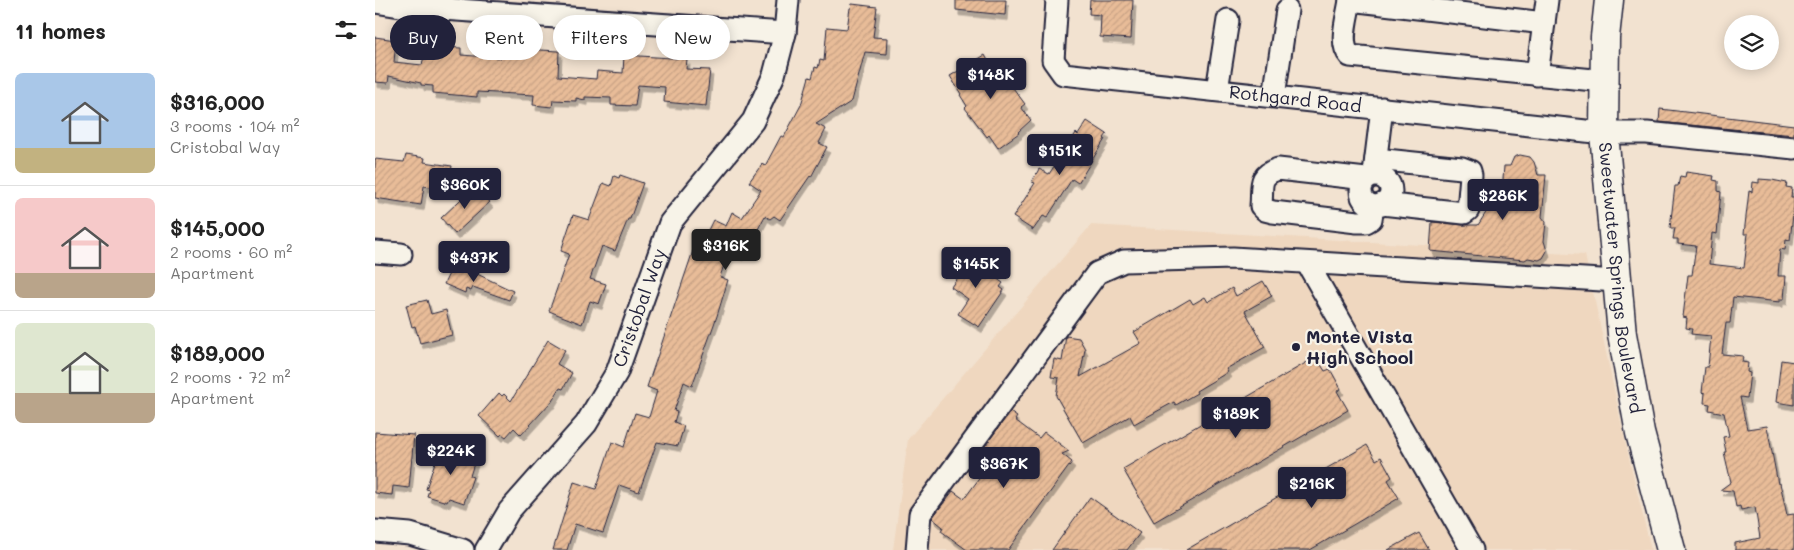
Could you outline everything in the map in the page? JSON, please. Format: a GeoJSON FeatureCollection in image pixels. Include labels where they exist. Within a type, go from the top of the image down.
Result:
{"type":"FeatureCollection","features":[{"type":"Feature","properties":{"kind":"main road","name":"Sweetwater Springs Boulevard"},"geometry":{"type":"LineString","coordinates":[[1609,0],[1605,37],[1604,132],[1622,334],[1640,433],[1671,550]]}},
{"type":"Feature","properties":{"kind":"street","name":"Cristobal Way"},"geometry":{"type":"LineString","coordinates":[[487,550],[509,512],[586,424],[617,372],[670,223],[753,121],[774,75],[785,33],[788,0]]}},
{"type":"Feature","properties":{"kind":"street","name":"Rothgard Road"},"geometry":{"type":"LineString","coordinates":[[1057,0],[1053,60],[1063,74],[1604,132],[1647,132],[1794,148]]}},
{"type":"Feature","properties":{"kind":"street"},"geometry":{"type":"LineString","coordinates":[[1544,22],[1350,0],[1344,42],[1346,51],[1350,56],[1604,81]]}},
{"type":"Feature","properties":{"kind":"street"},"geometry":{"type":"LineString","coordinates":[[1537,75],[1547,0]]}},
{"type":"Feature","properties":{"kind":"street"},"geometry":{"type":"LineString","coordinates":[[375,2],[406,6],[785,33]]}},
{"type":"Feature","properties":{"kind":"street"},"geometry":{"type":"LineString","coordinates":[[1274,96],[1287,10]]}},
{"type":"Feature","properties":{"kind":"street"},"geometry":{"type":"LineString","coordinates":[[1217,90],[1228,20]]}},
{"type":"Feature","properties":{"kind":"street"},"geometry":{"type":"LineString","coordinates":[[1377,205],[1371,218],[1366,222],[1273,212],[1265,210],[1261,206],[1263,177],[1267,173],[1278,169],[1372,171],[1462,168],[1470,171],[1471,175],[1468,210],[1464,213],[1377,205],[1365,202],[1361,195],[1361,186],[1372,171],[1382,108]]}},
{"type":"Feature","properties":{"kind":"street"},"geometry":{"type":"LineString","coordinates":[[375,252],[401,254]]}},
{"type":"Feature","properties":{"kind":"street"},"geometry":{"type":"LineString","coordinates":[[917,550],[920,514],[1097,273],[1124,261],[1233,258],[1618,281]]}},
{"type":"Feature","properties":{"kind":"street"},"geometry":{"type":"LineString","coordinates":[[1307,263],[1472,550]]}},
{"type":"Feature","properties":{"kind":"street"},"geometry":{"type":"LineString","coordinates":[[375,531],[410,534],[463,550]]}},
{"type":"Feature","properties":{"kind":"shaded area","name":"Monte Vista High School"},"geometry":{"type":"Polygon","coordinates":[[[1091,225],[1585,255],[1651,550],[893,550],[908,439],[1091,225]]]}},
{"type":"Feature","properties":{"kind":"building"},"geometry":{"type":"Polygon","coordinates":[[[956,0],[1006,0],[1005,15],[956,10],[956,0]]]}},
{"type":"Feature","properties":{"kind":"building"},"geometry":{"type":"Polygon","coordinates":[[[1090,0],[1133,0],[1131,39],[1100,37],[1101,15],[1089,14],[1090,0]]]}},
{"type":"Feature","properties":{"kind":"building"},"geometry":{"type":"Polygon","coordinates":[[[852,4],[877,7],[873,37],[888,38],[887,54],[865,52],[852,101],[816,124],[826,129],[819,143],[827,147],[811,177],[780,220],[774,216],[770,219],[765,216],[750,244],[747,242],[740,255],[729,250],[720,277],[728,280],[717,316],[692,386],[684,382],[674,411],[677,412],[674,422],[684,426],[678,446],[657,442],[639,492],[619,485],[603,533],[575,524],[567,550],[553,550],[574,482],[596,489],[612,442],[624,447],[635,413],[649,417],[657,391],[647,387],[693,251],[697,252],[713,220],[726,226],[732,212],[742,218],[761,190],[749,182],[762,164],[765,166],[781,136],[784,137],[801,105],[809,77],[812,78],[815,67],[818,68],[820,60],[824,61],[827,27],[847,29],[852,4]]]}},
{"type":"Feature","properties":{"kind":"building"},"geometry":{"type":"Polygon","coordinates":[[[375,37],[390,39],[390,60],[422,65],[423,60],[456,60],[456,48],[461,48],[461,55],[466,55],[466,60],[543,60],[543,50],[553,51],[553,60],[559,60],[558,76],[596,79],[597,71],[623,73],[624,60],[646,60],[646,56],[656,57],[656,60],[687,60],[686,69],[710,70],[706,106],[664,102],[665,87],[638,85],[635,106],[611,105],[611,98],[585,97],[585,100],[576,98],[576,101],[553,100],[552,107],[533,105],[534,95],[477,92],[477,97],[433,93],[433,86],[421,85],[421,83],[389,76],[388,83],[375,82],[375,37]]]}},
{"type":"Feature","properties":{"kind":"building"},"geometry":{"type":"Polygon","coordinates":[[[985,55],[992,68],[1000,63],[1010,80],[1008,81],[1025,104],[1021,107],[1031,120],[1019,133],[998,148],[965,108],[967,106],[950,76],[985,55]]]}},
{"type":"Feature","properties":{"kind":"building"},"geometry":{"type":"Polygon","coordinates":[[[1660,109],[1794,125],[1794,135],[1659,122],[1660,109]]]}},
{"type":"Feature","properties":{"kind":"building"},"geometry":{"type":"Polygon","coordinates":[[[1087,121],[1107,134],[1105,139],[1078,183],[1072,179],[1047,218],[1043,216],[1033,230],[1013,217],[1035,183],[1032,182],[1039,169],[1049,174],[1076,133],[1078,135],[1087,121]]]}},
{"type":"Feature","properties":{"kind":"building"},"geometry":{"type":"Polygon","coordinates":[[[406,155],[425,158],[424,162],[452,166],[448,190],[424,186],[421,205],[375,198],[375,159],[404,162],[406,155]]]}},
{"type":"Feature","properties":{"kind":"building"},"geometry":{"type":"Polygon","coordinates":[[[1520,155],[1530,157],[1534,162],[1538,175],[1546,175],[1542,217],[1546,222],[1544,241],[1547,251],[1543,258],[1539,260],[1528,258],[1525,260],[1430,251],[1432,222],[1478,225],[1487,211],[1501,206],[1504,166],[1510,166],[1514,157],[1520,155]]]}},
{"type":"Feature","properties":{"kind":"building"},"geometry":{"type":"Polygon","coordinates":[[[1686,172],[1714,176],[1713,180],[1718,181],[1718,191],[1721,192],[1717,234],[1712,233],[1709,264],[1744,268],[1748,234],[1744,234],[1749,191],[1752,192],[1753,182],[1759,183],[1759,179],[1772,180],[1787,183],[1786,187],[1792,188],[1791,197],[1794,197],[1794,206],[1790,240],[1786,239],[1785,250],[1780,249],[1778,276],[1786,276],[1784,299],[1780,299],[1780,302],[1733,297],[1730,323],[1726,323],[1722,354],[1743,356],[1742,362],[1748,363],[1747,372],[1750,373],[1747,398],[1740,397],[1747,429],[1767,426],[1778,484],[1780,483],[1787,515],[1794,514],[1794,550],[1735,550],[1735,543],[1760,538],[1755,507],[1741,510],[1740,506],[1736,507],[1733,491],[1720,490],[1731,482],[1724,452],[1726,452],[1723,437],[1729,436],[1724,413],[1709,410],[1710,404],[1704,403],[1705,393],[1702,392],[1705,367],[1708,367],[1711,336],[1691,334],[1692,329],[1686,328],[1687,318],[1683,317],[1688,275],[1692,275],[1696,246],[1678,244],[1678,239],[1673,239],[1675,228],[1670,228],[1675,186],[1678,186],[1680,176],[1685,177],[1686,172]]]}},
{"type":"Feature","properties":{"kind":"building"},"geometry":{"type":"Polygon","coordinates":[[[620,175],[643,183],[630,219],[628,219],[615,251],[602,246],[590,279],[606,284],[599,304],[590,301],[582,324],[549,311],[569,254],[561,251],[573,215],[589,220],[603,183],[611,186],[614,176],[619,178],[620,175]]]}},
{"type":"Feature","properties":{"kind":"building"},"geometry":{"type":"Polygon","coordinates":[[[475,186],[490,202],[455,234],[441,218],[475,186]]]}},
{"type":"Feature","properties":{"kind":"building"},"geometry":{"type":"Polygon","coordinates":[[[963,252],[991,270],[989,273],[1003,283],[1000,287],[1004,290],[979,327],[958,314],[968,299],[951,287],[960,274],[951,269],[963,252]]]}},
{"type":"Feature","properties":{"kind":"building"},"geometry":{"type":"Polygon","coordinates":[[[454,263],[513,291],[509,300],[473,287],[471,291],[466,289],[465,293],[444,284],[454,263]]]}},
{"type":"Feature","properties":{"kind":"building"},"geometry":{"type":"Polygon","coordinates":[[[1263,281],[1272,296],[1245,311],[1265,347],[1226,369],[1228,372],[1176,405],[1174,402],[1134,424],[1130,416],[1083,443],[1056,396],[1059,378],[1051,377],[1054,359],[1062,361],[1066,336],[1079,338],[1085,349],[1080,377],[1141,343],[1134,332],[1190,299],[1193,304],[1205,297],[1208,302],[1232,288],[1236,296],[1263,281]]]}},
{"type":"Feature","properties":{"kind":"building"},"geometry":{"type":"Polygon","coordinates":[[[427,300],[431,314],[446,310],[452,335],[420,343],[415,326],[412,327],[406,305],[427,300]]]}},
{"type":"Feature","properties":{"kind":"building"},"geometry":{"type":"Polygon","coordinates":[[[548,340],[565,350],[557,364],[572,373],[563,389],[560,388],[551,403],[521,435],[514,428],[506,437],[502,434],[500,436],[479,416],[499,393],[502,396],[504,394],[511,401],[548,340]]]}},
{"type":"Feature","properties":{"kind":"building"},"geometry":{"type":"Polygon","coordinates":[[[1316,357],[1325,371],[1330,369],[1341,389],[1337,391],[1348,410],[1154,522],[1123,469],[1316,357]]]}},
{"type":"Feature","properties":{"kind":"building"},"geometry":{"type":"Polygon","coordinates":[[[1781,360],[1794,362],[1794,405],[1776,402],[1781,360]]]}},
{"type":"Feature","properties":{"kind":"building"},"geometry":{"type":"Polygon","coordinates":[[[1010,412],[1017,417],[1015,420],[1039,438],[1044,432],[1069,451],[1062,454],[1072,462],[1008,550],[967,550],[941,531],[943,527],[932,518],[953,491],[964,499],[984,472],[972,464],[1010,412]]]}},
{"type":"Feature","properties":{"kind":"building"},"geometry":{"type":"Polygon","coordinates":[[[375,432],[414,435],[409,488],[393,486],[392,495],[375,493],[375,432]]]}},
{"type":"Feature","properties":{"kind":"building"},"geometry":{"type":"Polygon","coordinates":[[[1367,445],[1376,460],[1381,457],[1392,477],[1388,480],[1399,498],[1310,550],[1186,550],[1367,445]]]}},
{"type":"Feature","properties":{"kind":"building"},"geometry":{"type":"Polygon","coordinates":[[[443,446],[476,457],[470,476],[473,477],[464,503],[449,498],[447,502],[427,496],[429,490],[426,489],[438,453],[443,446]]]}},
{"type":"Feature","properties":{"kind":"building"},"geometry":{"type":"Polygon","coordinates":[[[1090,497],[1140,533],[1127,550],[1052,550],[1090,497]]]}},
{"type":"Feature","properties":{"kind":"building"},"geometry":{"type":"Polygon","coordinates":[[[1419,533],[1429,550],[1388,550],[1419,533]]]}},
{"type":"Feature","properties":{"kind":"place","name":"Monte Vista High School"},"geometry":{"type":"Point","coordinates":[1296,347]}}]}
